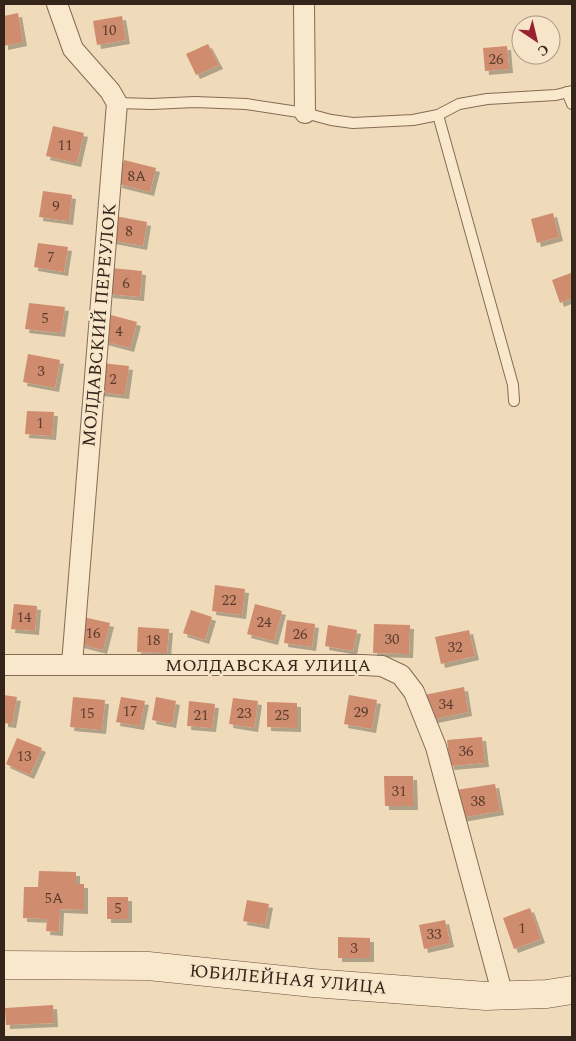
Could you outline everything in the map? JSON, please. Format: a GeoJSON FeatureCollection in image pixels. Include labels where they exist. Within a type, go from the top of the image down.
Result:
{"type":"FeatureCollection","features":[{"type":"Feature","properties":{"kind":"street"},"geometry":{"type":"LineString","coordinates":[[57,4],[73,49],[110,91],[117,103]]}},
{"type":"Feature","properties":{"kind":"street"},"geometry":{"type":"LineString","coordinates":[[304,4],[305,113]]}},
{"type":"Feature","properties":{"kind":"street","name":"МОЛДАВСКИЙ ПЕРЕУЛОК"},"geometry":{"type":"LineString","coordinates":[[72,664],[117,103]]}},
{"type":"Feature","properties":{"kind":"street","name":"МОЛДАВСКАЯ УЛИЦА"},"geometry":{"type":"LineString","coordinates":[[4,664],[363,665],[382,666],[401,675],[414,692],[436,747],[503,996]]}},
{"type":"Feature","properties":{"kind":"street","name":"ЮБИЛЕЙНАЯ УЛИЦА"},"geometry":{"type":"LineString","coordinates":[[4,965],[148,966],[313,983],[503,996],[547,994],[572,990]]}},
{"type":"Feature","properties":{"kind":"lane"},"geometry":{"type":"LineString","coordinates":[[117,103],[195,102],[246,104],[353,123],[413,120],[438,114],[459,104],[487,99],[556,95],[570,92],[572,104]]}},
{"type":"Feature","properties":{"kind":"lane"},"geometry":{"type":"LineString","coordinates":[[438,114],[513,385],[514,401]]}},
{"type":"Feature","properties":{"kind":"building"},"geometry":{"type":"Polygon","coordinates":[[[18,13],[23,42],[4,46],[4,16],[18,13]]]}},
{"type":"Feature","properties":{"kind":"building"},"geometry":{"type":"Polygon","coordinates":[[[122,16],[126,40],[97,45],[93,21],[122,16]]]}},
{"type":"Feature","properties":{"kind":"building"},"geometry":{"type":"Polygon","coordinates":[[[208,44],[219,65],[196,75],[186,54],[208,44]]]}},
{"type":"Feature","properties":{"kind":"building"},"geometry":{"type":"Polygon","coordinates":[[[507,46],[509,69],[485,71],[483,48],[507,46]]]}},
{"type":"Feature","properties":{"kind":"building"},"geometry":{"type":"Polygon","coordinates":[[[53,126],[84,133],[77,163],[46,156],[53,126]]]}},
{"type":"Feature","properties":{"kind":"building"},"geometry":{"type":"Polygon","coordinates":[[[124,160],[156,168],[150,192],[118,184],[124,160]]]}},
{"type":"Feature","properties":{"kind":"building"},"geometry":{"type":"Polygon","coordinates":[[[43,191],[72,195],[69,221],[39,217],[43,191]]]}},
{"type":"Feature","properties":{"kind":"building"},"geometry":{"type":"Polygon","coordinates":[[[553,213],[559,237],[537,243],[531,219],[553,213]]]}},
{"type":"Feature","properties":{"kind":"building"},"geometry":{"type":"Polygon","coordinates":[[[115,216],[147,222],[143,246],[111,240],[115,216]]]}},
{"type":"Feature","properties":{"kind":"building"},"geometry":{"type":"Polygon","coordinates":[[[38,243],[68,247],[64,272],[34,267],[38,243]]]}},
{"type":"Feature","properties":{"kind":"building"},"geometry":{"type":"Polygon","coordinates":[[[111,268],[142,271],[140,297],[109,294],[111,268]]]}},
{"type":"Feature","properties":{"kind":"building"},"geometry":{"type":"Polygon","coordinates":[[[571,273],[572,298],[560,303],[552,280],[571,273]]]}},
{"type":"Feature","properties":{"kind":"building"},"geometry":{"type":"Polygon","coordinates":[[[29,303],[65,307],[61,333],[25,329],[29,303]]]}},
{"type":"Feature","properties":{"kind":"building"},"geometry":{"type":"Polygon","coordinates":[[[107,314],[137,322],[130,348],[100,340],[107,314]]]}},
{"type":"Feature","properties":{"kind":"building"},"geometry":{"type":"Polygon","coordinates":[[[28,354],[60,360],[55,388],[23,382],[28,354]]]}},
{"type":"Feature","properties":{"kind":"building"},"geometry":{"type":"Polygon","coordinates":[[[102,363],[129,366],[125,395],[98,392],[102,363]]]}},
{"type":"Feature","properties":{"kind":"building"},"geometry":{"type":"Polygon","coordinates":[[[27,411],[54,412],[52,436],[25,434],[27,411]]]}},
{"type":"Feature","properties":{"kind":"building"},"geometry":{"type":"Polygon","coordinates":[[[215,585],[245,589],[242,615],[212,611],[215,585]]]}},
{"type":"Feature","properties":{"kind":"building"},"geometry":{"type":"Polygon","coordinates":[[[14,604],[37,606],[35,631],[11,629],[14,604]]]}},
{"type":"Feature","properties":{"kind":"building"},"geometry":{"type":"Polygon","coordinates":[[[255,604],[282,611],[274,641],[247,634],[255,604]]]}},
{"type":"Feature","properties":{"kind":"building"},"geometry":{"type":"Polygon","coordinates":[[[191,610],[212,617],[205,640],[183,633],[191,610]]]}},
{"type":"Feature","properties":{"kind":"building"},"geometry":{"type":"Polygon","coordinates":[[[83,617],[110,623],[103,650],[76,643],[83,617]]]}},
{"type":"Feature","properties":{"kind":"building"},"geometry":{"type":"Polygon","coordinates":[[[287,620],[315,624],[312,647],[284,643],[287,620]]]}},
{"type":"Feature","properties":{"kind":"building"},"geometry":{"type":"Polygon","coordinates":[[[374,624],[410,625],[409,654],[373,653],[374,624]]]}},
{"type":"Feature","properties":{"kind":"building"},"geometry":{"type":"Polygon","coordinates":[[[328,625],[357,630],[353,651],[325,646],[328,625]]]}},
{"type":"Feature","properties":{"kind":"building"},"geometry":{"type":"Polygon","coordinates":[[[138,627],[169,629],[167,653],[137,652],[138,627]]]}},
{"type":"Feature","properties":{"kind":"building"},"geometry":{"type":"Polygon","coordinates":[[[469,630],[475,656],[441,664],[435,637],[469,630]]]}},
{"type":"Feature","properties":{"kind":"building"},"geometry":{"type":"Polygon","coordinates":[[[464,687],[468,712],[429,720],[424,695],[464,687]]]}},
{"type":"Feature","properties":{"kind":"building"},"geometry":{"type":"Polygon","coordinates":[[[4,695],[17,697],[12,724],[4,723],[4,695]]]}},
{"type":"Feature","properties":{"kind":"building"},"geometry":{"type":"Polygon","coordinates":[[[349,695],[377,700],[372,729],[344,724],[349,695]]]}},
{"type":"Feature","properties":{"kind":"building"},"geometry":{"type":"Polygon","coordinates":[[[73,697],[105,700],[102,730],[70,727],[73,697]]]}},
{"type":"Feature","properties":{"kind":"building"},"geometry":{"type":"Polygon","coordinates":[[[121,697],[145,701],[140,726],[116,722],[121,697]]]}},
{"type":"Feature","properties":{"kind":"building"},"geometry":{"type":"Polygon","coordinates":[[[156,697],[176,701],[172,724],[152,720],[156,697]]]}},
{"type":"Feature","properties":{"kind":"building"},"geometry":{"type":"Polygon","coordinates":[[[233,698],[258,701],[254,728],[229,724],[233,698]]]}},
{"type":"Feature","properties":{"kind":"building"},"geometry":{"type":"Polygon","coordinates":[[[189,701],[215,704],[212,728],[187,726],[189,701]]]}},
{"type":"Feature","properties":{"kind":"building"},"geometry":{"type":"Polygon","coordinates":[[[267,702],[297,703],[297,728],[267,727],[267,702]]]}},
{"type":"Feature","properties":{"kind":"building"},"geometry":{"type":"Polygon","coordinates":[[[482,737],[485,763],[450,766],[447,740],[482,737]]]}},
{"type":"Feature","properties":{"kind":"building"},"geometry":{"type":"Polygon","coordinates":[[[17,738],[42,748],[30,775],[6,764],[17,738]]]}},
{"type":"Feature","properties":{"kind":"building"},"geometry":{"type":"Polygon","coordinates":[[[384,776],[413,776],[414,806],[385,806],[384,776]]]}},
{"type":"Feature","properties":{"kind":"building"},"geometry":{"type":"Polygon","coordinates":[[[495,784],[500,811],[460,818],[456,790],[495,784]]]}},
{"type":"Feature","properties":{"kind":"building"},"geometry":{"type":"Polygon","coordinates":[[[39,871],[76,872],[76,884],[84,884],[84,910],[60,909],[59,932],[46,931],[47,919],[23,918],[24,887],[38,887],[39,871]]]}},
{"type":"Feature","properties":{"kind":"building"},"geometry":{"type":"Polygon","coordinates":[[[107,897],[128,897],[128,919],[107,919],[107,897]]]}},
{"type":"Feature","properties":{"kind":"building"},"geometry":{"type":"Polygon","coordinates":[[[247,900],[269,904],[265,925],[243,921],[247,900]]]}},
{"type":"Feature","properties":{"kind":"building"},"geometry":{"type":"Polygon","coordinates":[[[530,908],[541,939],[514,949],[503,918],[530,908]]]}},
{"type":"Feature","properties":{"kind":"building"},"geometry":{"type":"Polygon","coordinates":[[[445,920],[450,943],[424,949],[419,925],[445,920]]]}},
{"type":"Feature","properties":{"kind":"building"},"geometry":{"type":"Polygon","coordinates":[[[338,937],[370,938],[370,958],[338,958],[338,937]]]}},
{"type":"Feature","properties":{"kind":"building"},"geometry":{"type":"Polygon","coordinates":[[[53,1005],[54,1023],[6,1025],[5,1008],[53,1005]]]}}]}
